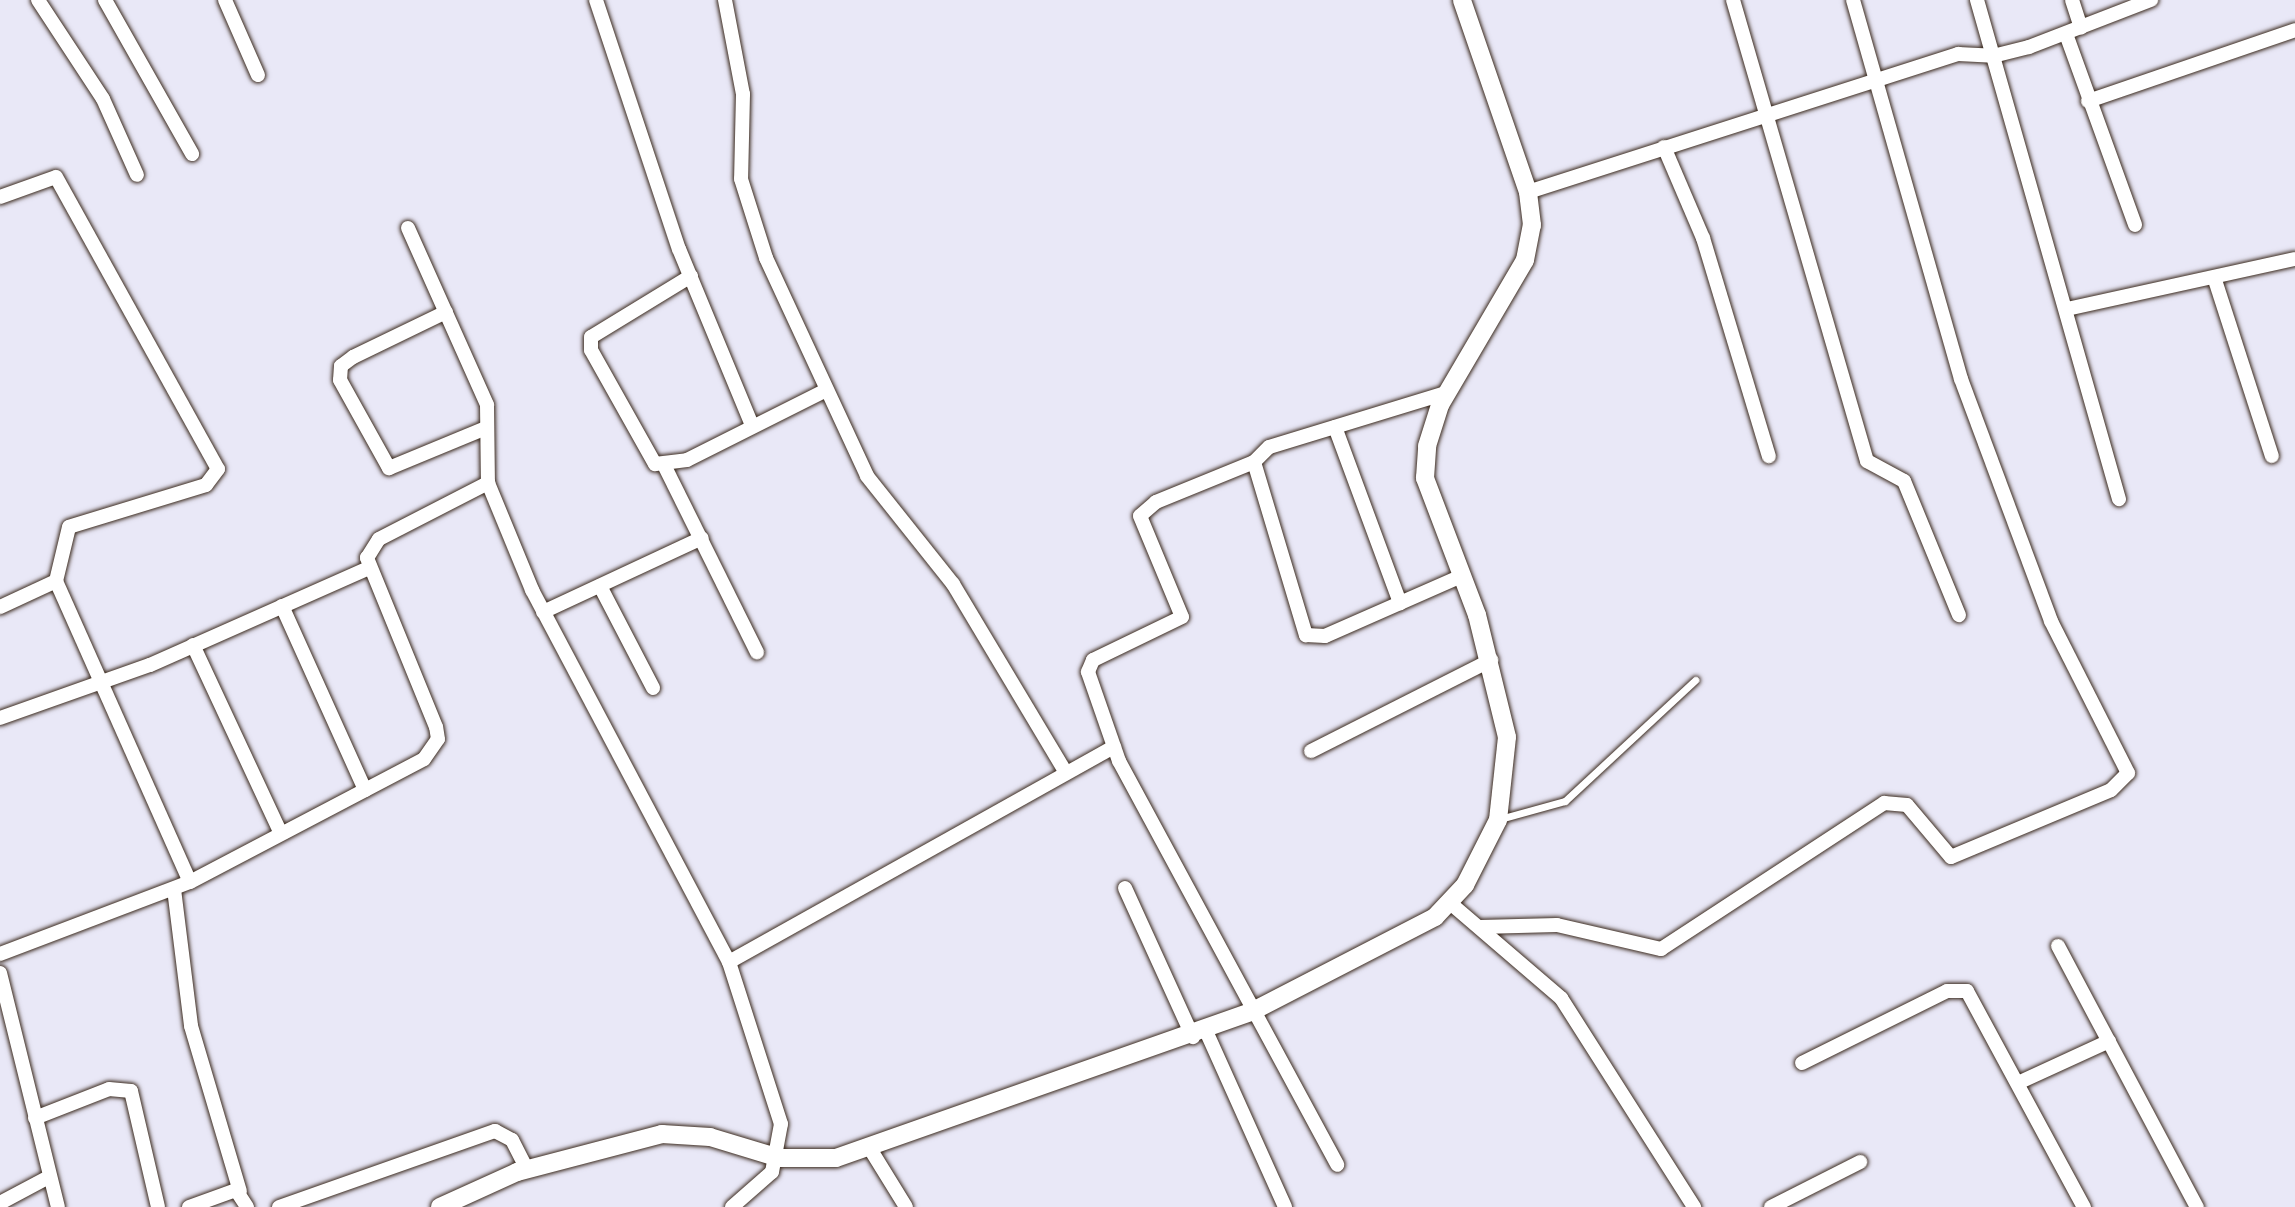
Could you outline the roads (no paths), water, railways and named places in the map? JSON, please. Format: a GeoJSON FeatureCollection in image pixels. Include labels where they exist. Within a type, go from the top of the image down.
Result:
{"type":"FeatureCollection","features":[{"type":"Feature","properties":{"kind":"street"},"geometry":{"type":"LineString","coordinates":[[38,0],[103,99],[137,175]]}},
{"type":"Feature","properties":{"kind":"street"},"geometry":{"type":"LineString","coordinates":[[105,0],[192,154]]}},
{"type":"Feature","properties":{"kind":"street"},"geometry":{"type":"LineString","coordinates":[[225,0],[258,75]]}},
{"type":"Feature","properties":{"kind":"street"},"geometry":{"type":"LineString","coordinates":[[596,0],[691,276],[752,425]]}},
{"type":"Feature","properties":{"kind":"street"},"geometry":{"type":"LineString","coordinates":[[725,0],[743,94],[745,200],[826,390],[867,476],[953,584],[1065,771]]}},
{"type":"Feature","properties":{"kind":"street"},"geometry":{"type":"LineString","coordinates":[[440,1207],[527,1169],[662,1134],[710,1137],[779,1158],[836,1158],[1199,1034],[1253,1011],[1435,917],[1449,902],[1498,820],[1507,737],[1491,660],[1425,478],[1427,446],[1449,392],[1525,260],[1532,225],[1528,192],[1462,0]]}},
{"type":"Feature","properties":{"kind":"street"},"geometry":{"type":"LineString","coordinates":[[1733,0],[1867,461],[1904,481],[1959,615]]}},
{"type":"Feature","properties":{"kind":"street"},"geometry":{"type":"LineString","coordinates":[[1480,927],[1527,922],[1661,949],[1884,803],[1907,805],[1951,857],[2111,790],[2128,773],[2051,621],[1967,394],[1853,0]]}},
{"type":"Feature","properties":{"kind":"street"},"geometry":{"type":"LineString","coordinates":[[1977,0],[2119,499]]}},
{"type":"Feature","properties":{"kind":"street"},"geometry":{"type":"LineString","coordinates":[[2072,0],[2081,28]]}},
{"type":"Feature","properties":{"kind":"street"},"geometry":{"type":"LineString","coordinates":[[1528,192],[1565,177],[1958,54],[1993,56],[2066,34],[2151,0]]}},
{"type":"Feature","properties":{"kind":"street"},"geometry":{"type":"LineString","coordinates":[[2088,101],[2295,30]]}},
{"type":"Feature","properties":{"kind":"street"},"geometry":{"type":"LineString","coordinates":[[2066,34],[2135,225]]}},
{"type":"Feature","properties":{"kind":"street"},"geometry":{"type":"LineString","coordinates":[[1664,147],[1703,238],[1769,456]]}},
{"type":"Feature","properties":{"kind":"street"},"geometry":{"type":"LineString","coordinates":[[0,197],[56,177],[218,469],[206,485],[69,527],[56,581],[190,882]]}},
{"type":"Feature","properties":{"kind":"street"},"geometry":{"type":"LineString","coordinates":[[408,228],[487,405],[488,483],[543,612],[729,962],[778,1109],[779,1158],[732,1207]]}},
{"type":"Feature","properties":{"kind":"street"},"geometry":{"type":"LineString","coordinates":[[2067,309],[2215,280],[2295,259]]}},
{"type":"Feature","properties":{"kind":"street"},"geometry":{"type":"LineString","coordinates":[[691,276],[597,327],[590,343],[647,456],[665,467],[757,652]]}},
{"type":"Feature","properties":{"kind":"street"},"geometry":{"type":"LineString","coordinates":[[2215,280],[2272,456]]}},
{"type":"Feature","properties":{"kind":"street"},"geometry":{"type":"LineString","coordinates":[[446,312],[353,357],[341,366],[340,380],[389,468],[486,428]]}},
{"type":"Feature","properties":{"kind":"street"},"geometry":{"type":"LineString","coordinates":[[665,467],[826,390]]}},
{"type":"Feature","properties":{"kind":"street"},"geometry":{"type":"LineString","coordinates":[[1337,1165],[1114,747],[1089,664],[1177,623],[1183,613],[1140,516],[1156,502],[1254,462],[1269,447],[1449,392]]}},
{"type":"Feature","properties":{"kind":"street"},"geometry":{"type":"LineString","coordinates":[[1335,427],[1400,603]]}},
{"type":"Feature","properties":{"kind":"street"},"geometry":{"type":"LineString","coordinates":[[1254,462],[1306,635],[1325,636],[1462,576]]}},
{"type":"Feature","properties":{"kind":"street"},"geometry":{"type":"LineString","coordinates":[[0,954],[190,882],[424,759],[438,739],[369,568],[370,549],[379,539],[488,483]]}},
{"type":"Feature","properties":{"kind":"street"},"geometry":{"type":"LineString","coordinates":[[543,612],[702,538]]}},
{"type":"Feature","properties":{"kind":"street"},"geometry":{"type":"LineString","coordinates":[[0,718],[193,645],[369,568]]}},
{"type":"Feature","properties":{"kind":"street"},"geometry":{"type":"LineString","coordinates":[[0,607],[56,581]]}},
{"type":"Feature","properties":{"kind":"street"},"geometry":{"type":"LineString","coordinates":[[600,586],[653,688]]}},
{"type":"Feature","properties":{"kind":"street"},"geometry":{"type":"LineString","coordinates":[[282,606],[365,790]]}},
{"type":"Feature","properties":{"kind":"street"},"geometry":{"type":"LineString","coordinates":[[193,645],[281,834]]}},
{"type":"Feature","properties":{"kind":"street"},"geometry":{"type":"LineString","coordinates":[[1311,751],[1491,660]]}},
{"type":"Feature","properties":{"kind":"street"},"geometry":{"type":"LineString","coordinates":[[729,962],[1065,771],[1114,747]]}},
{"type":"Feature","properties":{"kind":"street"},"geometry":{"type":"LineString","coordinates":[[1125,888],[1285,1207]]}},
{"type":"Feature","properties":{"kind":"street"},"geometry":{"type":"LineString","coordinates":[[174,889],[191,1026],[247,1207]]}},
{"type":"Feature","properties":{"kind":"street"},"geometry":{"type":"LineString","coordinates":[[1449,902],[1541,975],[1694,1207]]}},
{"type":"Feature","properties":{"kind":"street"},"geometry":{"type":"LineString","coordinates":[[2058,946],[2197,1207]]}},
{"type":"Feature","properties":{"kind":"street"},"geometry":{"type":"LineString","coordinates":[[0,976],[58,1207]]}},
{"type":"Feature","properties":{"kind":"street"},"geometry":{"type":"LineString","coordinates":[[1802,1063],[1958,989],[1971,995],[2084,1207]]}},
{"type":"Feature","properties":{"kind":"street"},"geometry":{"type":"LineString","coordinates":[[2020,1082],[2109,1041]]}},
{"type":"Feature","properties":{"kind":"street"},"geometry":{"type":"LineString","coordinates":[[35,1118],[109,1089],[131,1091],[158,1207]]}},
{"type":"Feature","properties":{"kind":"street"},"geometry":{"type":"LineString","coordinates":[[280,1207],[495,1131],[512,1140],[527,1169]]}},
{"type":"Feature","properties":{"kind":"street"},"geometry":{"type":"LineString","coordinates":[[869,1147],[906,1207]]}},
{"type":"Feature","properties":{"kind":"street"},"geometry":{"type":"LineString","coordinates":[[1771,1207],[1860,1162]]}},
{"type":"Feature","properties":{"kind":"street"},"geometry":{"type":"LineString","coordinates":[[0,1203],[49,1177]]}},
{"type":"Feature","properties":{"kind":"street"},"geometry":{"type":"LineString","coordinates":[[189,1207],[240,1191]]}},
{"type":"Feature","properties":{"kind":"lane"},"geometry":{"type":"LineString","coordinates":[[1498,820],[1535,815],[1558,806],[1695,680]]}}]}
